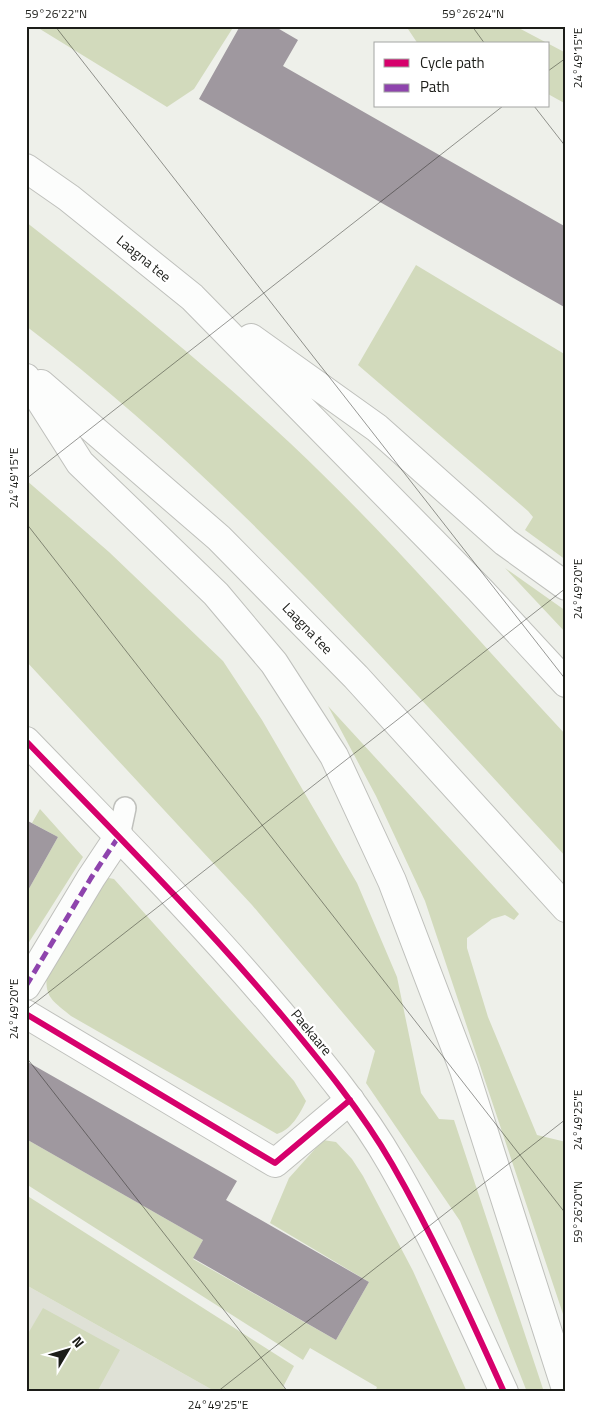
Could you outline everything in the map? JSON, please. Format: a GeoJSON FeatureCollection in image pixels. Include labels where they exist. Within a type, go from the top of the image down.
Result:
{"type":"FeatureCollection","features":[{"type":"Feature","properties":{"kind":"main road","name":"Laagna tee"},"geometry":{"type":"LineString","coordinates":[[26,168],[69,198],[192,297],[480,590],[566,683]]}},
{"type":"Feature","properties":{"kind":"main road"},"geometry":{"type":"LineString","coordinates":[[192,297],[377,428],[505,542],[566,586]]}},
{"type":"Feature","properties":{"kind":"main road","name":"Laagna tee"},"geometry":{"type":"LineString","coordinates":[[26,372],[219,538],[356,677],[566,908]]}},
{"type":"Feature","properties":{"kind":"main road"},"geometry":{"type":"LineString","coordinates":[[26,378],[80,463],[216,594],[274,663],[334,756],[392,881],[464,1070],[566,1389]]}},
{"type":"Feature","properties":{"kind":"main road","name":"Paekaare"},"geometry":{"type":"LineString","coordinates":[[26,741],[119,836],[237,962],[316,1056],[350,1100],[392,1163],[454,1284],[504,1392]]}},
{"type":"Feature","properties":{"kind":"main road"},"geometry":{"type":"LineString","coordinates":[[26,986],[91,878],[119,836]]}},
{"type":"Feature","properties":{"kind":"main road"},"geometry":{"type":"LineString","coordinates":[[26,1014],[275,1163],[350,1100]]}},
{"type":"Feature","properties":{"kind":"lane"},"geometry":{"type":"LineString","coordinates":[[119,836],[126,808]]}},
{"type":"Feature","properties":{"kind":"shaded area"},"geometry":{"type":"Polygon","coordinates":[[[26,1285],[216,1392],[26,1392],[26,1285]]]}},
{"type":"Feature","properties":{"kind":"green space"},"geometry":{"type":"Polygon","coordinates":[[[35,26],[234,26],[194,89],[167,107],[35,26]]]}},
{"type":"Feature","properties":{"kind":"green space"},"geometry":{"type":"Polygon","coordinates":[[[406,26],[515,26],[545,42],[417,42],[406,26]]]}},
{"type":"Feature","properties":{"kind":"green space"},"geometry":{"type":"Polygon","coordinates":[[[550,45],[566,53],[566,104],[550,95],[550,45]]]}},
{"type":"Feature","properties":{"kind":"green space"},"geometry":{"type":"Polygon","coordinates":[[[26,222],[161,330],[290,443],[362,514],[431,587],[566,735],[566,857],[373,648],[241,512],[100,385],[26,326],[26,222]]]}},
{"type":"Feature","properties":{"kind":"green space"},"geometry":{"type":"Polygon","coordinates":[[[416,265],[566,355],[566,560],[525,530],[533,517],[528,511],[358,365],[416,265]]]}},
{"type":"Feature","properties":{"kind":"green space"},"geometry":{"type":"Polygon","coordinates":[[[26,480],[109,552],[223,661],[262,720],[357,883],[397,977],[421,1093],[439,1119],[454,1120],[544,1392],[527,1392],[460,1221],[366,1083],[375,1051],[252,905],[26,661],[26,480]]]}},
{"type":"Feature","properties":{"kind":"green space"},"geometry":{"type":"Polygon","coordinates":[[[505,568],[566,611],[566,633],[505,568]]]}},
{"type":"Feature","properties":{"kind":"green space"},"geometry":{"type":"Polygon","coordinates":[[[328,706],[519,914],[514,920],[505,915],[492,919],[467,938],[467,948],[488,1017],[537,1135],[566,1142],[566,1323],[425,901],[376,796],[328,706]]]}},
{"type":"Feature","properties":{"kind":"green space"},"geometry":{"type":"Polygon","coordinates":[[[40,809],[83,857],[26,947],[26,894],[58,837],[32,823],[40,809]]]}},
{"type":"Feature","properties":{"kind":"green space"},"geometry":{"type":"Polygon","coordinates":[[[104,877],[114,879],[294,1081],[306,1101],[298,1116],[287,1129],[277,1134],[71,1016],[51,998],[47,987],[47,971],[104,877]]]}},
{"type":"Feature","properties":{"kind":"green space"},"geometry":{"type":"Polygon","coordinates":[[[26,1139],[203,1240],[193,1259],[336,1340],[369,1282],[270,1223],[289,1178],[323,1140],[336,1142],[352,1159],[363,1176],[413,1271],[467,1392],[375,1392],[377,1387],[310,1348],[303,1360],[26,1184],[26,1139]]]}},
{"type":"Feature","properties":{"kind":"green space"},"geometry":{"type":"Polygon","coordinates":[[[26,1195],[294,1366],[283,1387],[290,1392],[216,1392],[26,1285],[26,1195]]]}},
{"type":"Feature","properties":{"kind":"green space"},"geometry":{"type":"Polygon","coordinates":[[[43,1308],[120,1350],[97,1392],[26,1392],[26,1337],[43,1308]]]}},
{"type":"Feature","properties":{"kind":"building"},"geometry":{"type":"Polygon","coordinates":[[[240,26],[274,26],[298,40],[283,66],[566,227],[566,308],[199,99],[240,26]]]}},
{"type":"Feature","properties":{"kind":"building"},"geometry":{"type":"Polygon","coordinates":[[[26,820],[58,837],[26,894],[26,820]]]}},
{"type":"Feature","properties":{"kind":"building"},"geometry":{"type":"Polygon","coordinates":[[[26,1061],[237,1181],[226,1200],[369,1282],[336,1340],[193,1258],[203,1240],[26,1139],[26,1061]]]}},
{"type":"Feature","properties":{"kind":"marked path"},"geometry":{"type":"LineString","coordinates":[[26,986],[91,878],[119,836]]}},
{"type":"Feature","properties":{"kind":"cycle path"},"geometry":{"type":"LineString","coordinates":[[26,741],[219,943],[295,1031],[367,1124],[392,1164],[451,1276],[504,1392]]}},
{"type":"Feature","properties":{"kind":"cycle path"},"geometry":{"type":"LineString","coordinates":[[26,1014],[275,1163],[350,1100]]}}]}
